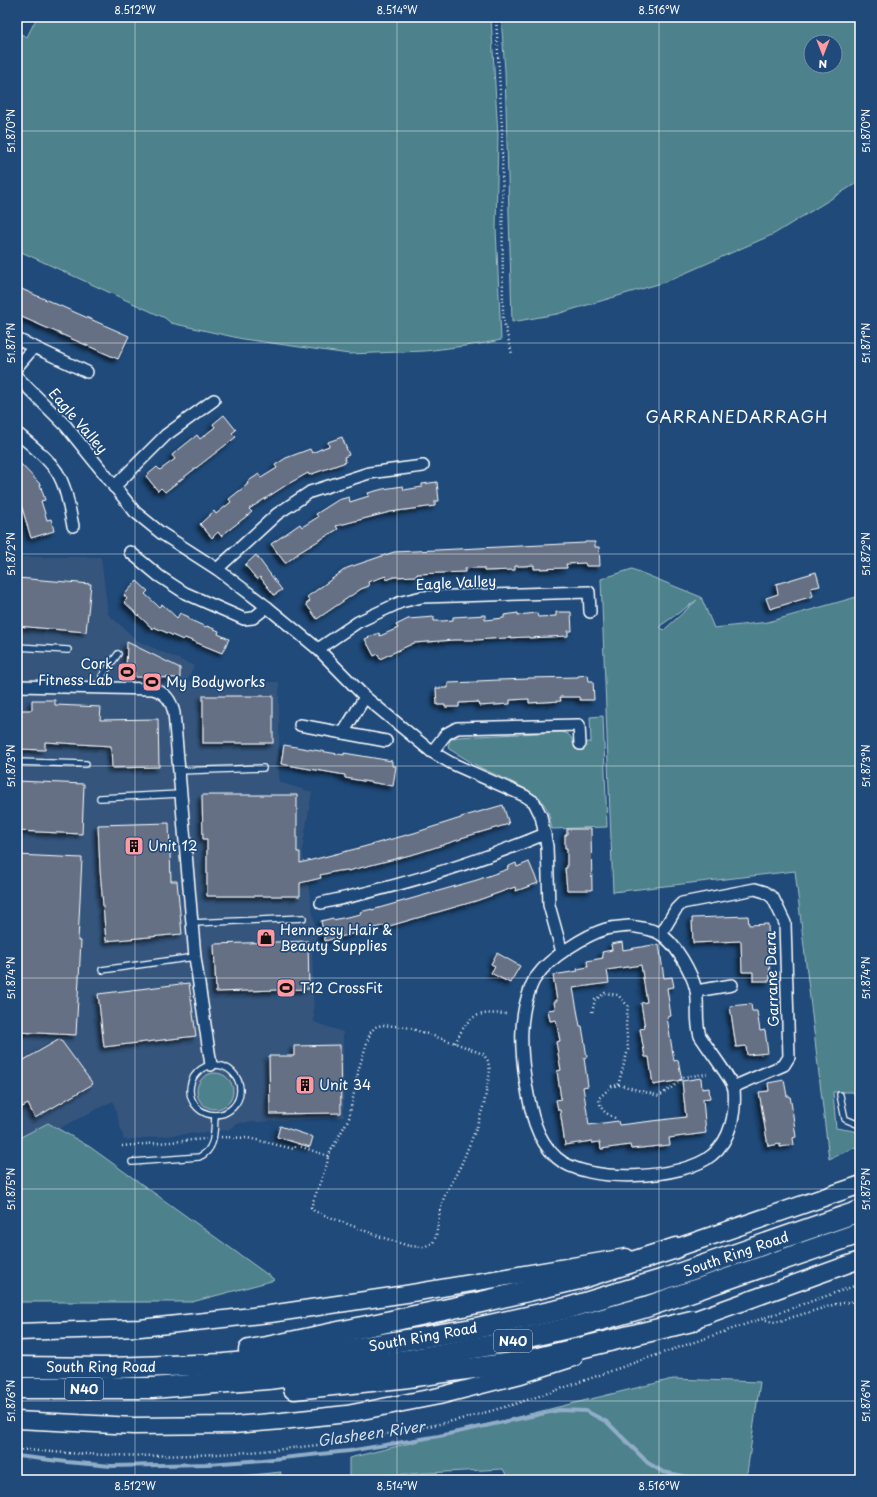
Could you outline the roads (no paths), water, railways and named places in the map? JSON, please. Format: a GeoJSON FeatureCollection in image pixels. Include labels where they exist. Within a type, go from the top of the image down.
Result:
{"type":"FeatureCollection","features":[{"type":"Feature","properties":{"kind":"highway","name":"South Ring Road"},"geometry":{"type":"LineString","coordinates":[[17,1367],[110,1368],[224,1364],[309,1356],[472,1329],[568,1308],[661,1280],[860,1211]]}},
{"type":"Feature","properties":{"kind":"highway","name":"South Ring Road"},"geometry":{"type":"LineString","coordinates":[[17,1388],[152,1388],[268,1379],[407,1360],[500,1344],[582,1325],[646,1307],[860,1233]]}},
{"type":"Feature","properties":{"kind":"highway"},"geometry":{"type":"LineString","coordinates":[[110,1368],[267,1347],[477,1303],[579,1279],[676,1248]]}},
{"type":"Feature","properties":{"kind":"highway"},"geometry":{"type":"LineString","coordinates":[[152,1388],[267,1391],[401,1378],[526,1361],[692,1321]]}},
{"type":"Feature","properties":{"kind":"main road"},"geometry":{"type":"LineString","coordinates":[[17,1332],[140,1328],[270,1314],[406,1294],[676,1248],[860,1185]]}},
{"type":"Feature","properties":{"kind":"main road"},"geometry":{"type":"LineString","coordinates":[[17,1420],[134,1426],[190,1426],[282,1421],[346,1414],[439,1396],[521,1375],[692,1321],[860,1260]]}},
{"type":"Feature","properties":{"kind":"street"},"geometry":{"type":"LineString","coordinates":[[19,340],[87,372]]}},
{"type":"Feature","properties":{"kind":"street"},"geometry":{"type":"LineString","coordinates":[[17,367],[34,347]]}},
{"type":"Feature","properties":{"kind":"street","name":"Eagle Valley"},"geometry":{"type":"LineString","coordinates":[[17,377],[66,426],[135,512],[161,533],[217,569],[267,607],[318,649],[365,697],[432,752],[451,763],[525,796],[534,802],[539,809],[545,834],[549,905],[562,952]]}},
{"type":"Feature","properties":{"kind":"street"},"geometry":{"type":"LineString","coordinates":[[114,487],[166,435],[214,400]]}},
{"type":"Feature","properties":{"kind":"street"},"geometry":{"type":"LineString","coordinates":[[17,433],[40,453],[57,472],[64,489],[73,526]]}},
{"type":"Feature","properties":{"kind":"street"},"geometry":{"type":"LineString","coordinates":[[217,569],[277,514],[310,492],[369,472],[423,466]]}},
{"type":"Feature","properties":{"kind":"street"},"geometry":{"type":"LineString","coordinates":[[130,552],[159,576],[184,593],[244,619],[253,618],[267,607]]}},
{"type":"Feature","properties":{"kind":"street","name":"Eagle Valley"},"geometry":{"type":"LineString","coordinates":[[318,649],[358,622],[401,602],[422,597],[589,592],[590,612]]}},
{"type":"Feature","properties":{"kind":"street"},"geometry":{"type":"LineString","coordinates":[[17,686],[154,689],[161,692],[170,700],[174,713],[195,957],[211,1065]]}},
{"type":"Feature","properties":{"kind":"street"},"geometry":{"type":"LineString","coordinates":[[343,733],[365,697]]}},
{"type":"Feature","properties":{"kind":"street"},"geometry":{"type":"LineString","coordinates":[[300,725],[386,742]]}},
{"type":"Feature","properties":{"kind":"street"},"geometry":{"type":"LineString","coordinates":[[432,752],[446,734],[457,728],[579,725],[580,744]]}},
{"type":"Feature","properties":{"kind":"street"},"geometry":{"type":"LineString","coordinates":[[321,903],[422,878],[545,834]]}},
{"type":"Feature","properties":{"kind":"street","name":"Garrane Dara"},"geometry":{"type":"LineString","coordinates":[[660,934],[676,909],[682,903],[756,889],[765,892],[773,898],[780,910],[785,923],[789,1057],[784,1065],[734,1087]]}},
{"type":"Feature","properties":{"kind":"street"},"geometry":{"type":"LineString","coordinates":[[630,926],[648,929],[660,934],[682,960],[696,991],[697,1026],[700,1036],[734,1087],[734,1108],[731,1125],[728,1134],[718,1150],[711,1156],[690,1167],[662,1173],[634,1176],[591,1173],[564,1164],[548,1148],[541,1138],[534,1121],[524,1066],[522,1035],[524,1008],[533,982],[542,969],[562,952],[596,933],[618,927],[630,926]]}},
{"type":"Feature","properties":{"kind":"street"},"geometry":{"type":"LineString","coordinates":[[696,991],[732,985]]}},
{"type":"Feature","properties":{"kind":"lane"},"geometry":{"type":"LineString","coordinates":[[17,647],[68,650]]}},
{"type":"Feature","properties":{"kind":"lane"},"geometry":{"type":"LineString","coordinates":[[101,688],[102,676],[118,654]]}},
{"type":"Feature","properties":{"kind":"lane"},"geometry":{"type":"LineString","coordinates":[[17,762],[86,764]]}},
{"type":"Feature","properties":{"kind":"lane"},"geometry":{"type":"LineString","coordinates":[[179,771],[263,768]]}},
{"type":"Feature","properties":{"kind":"lane"},"geometry":{"type":"LineString","coordinates":[[100,798],[180,794]]}},
{"type":"Feature","properties":{"kind":"lane"},"geometry":{"type":"LineString","coordinates":[[192,923],[303,918]]}},
{"type":"Feature","properties":{"kind":"lane"},"geometry":{"type":"LineString","coordinates":[[102,970],[195,957]]}},
{"type":"Feature","properties":{"kind":"lane"},"geometry":{"type":"LineString","coordinates":[[211,1065],[220,1065],[231,1070],[239,1080],[241,1088],[240,1097],[234,1107],[223,1114],[215,1115],[206,1114],[199,1110],[190,1096],[190,1088],[192,1079],[197,1072],[211,1065]]}},
{"type":"Feature","properties":{"kind":"lane"},"geometry":{"type":"LineString","coordinates":[[840,1095],[845,1119],[860,1124]]}},
{"type":"Feature","properties":{"kind":"lane"},"geometry":{"type":"LineString","coordinates":[[132,1162],[199,1157],[211,1148],[214,1138],[215,1115]]}},
{"type":"Feature","properties":{"kind":"waterway","name":"Glasheen River"},"geometry":{"type":"LineString","coordinates":[[17,1456],[111,1466],[208,1464],[263,1460],[349,1451],[439,1436],[559,1410],[586,1411],[607,1422],[648,1463],[663,1472],[703,1480]]}},
{"type":"Feature","properties":{"kind":"place","name":"Cork Fitness Lab"},"geometry":{"type":"Point","coordinates":[127,672]}},
{"type":"Feature","properties":{"kind":"place","name":"My Bodyworks"},"geometry":{"type":"Point","coordinates":[152,682]}},
{"type":"Feature","properties":{"kind":"place","name":"Unit 12"},"geometry":{"type":"Point","coordinates":[134,846]}},
{"type":"Feature","properties":{"kind":"place","name":"Hennessy Hair & Beauty Supplies"},"geometry":{"type":"Point","coordinates":[266,938]}},
{"type":"Feature","properties":{"kind":"place","name":"T12 CrossFit"},"geometry":{"type":"Point","coordinates":[286,988]}},
{"type":"Feature","properties":{"kind":"place","name":"Unit 34"},"geometry":{"type":"Point","coordinates":[305,1085]}},
{"type":"Feature","properties":{"kind":"district","name":"GARRANEDARRAGH"},"geometry":{"type":"Point","coordinates":[737,417]}}]}
